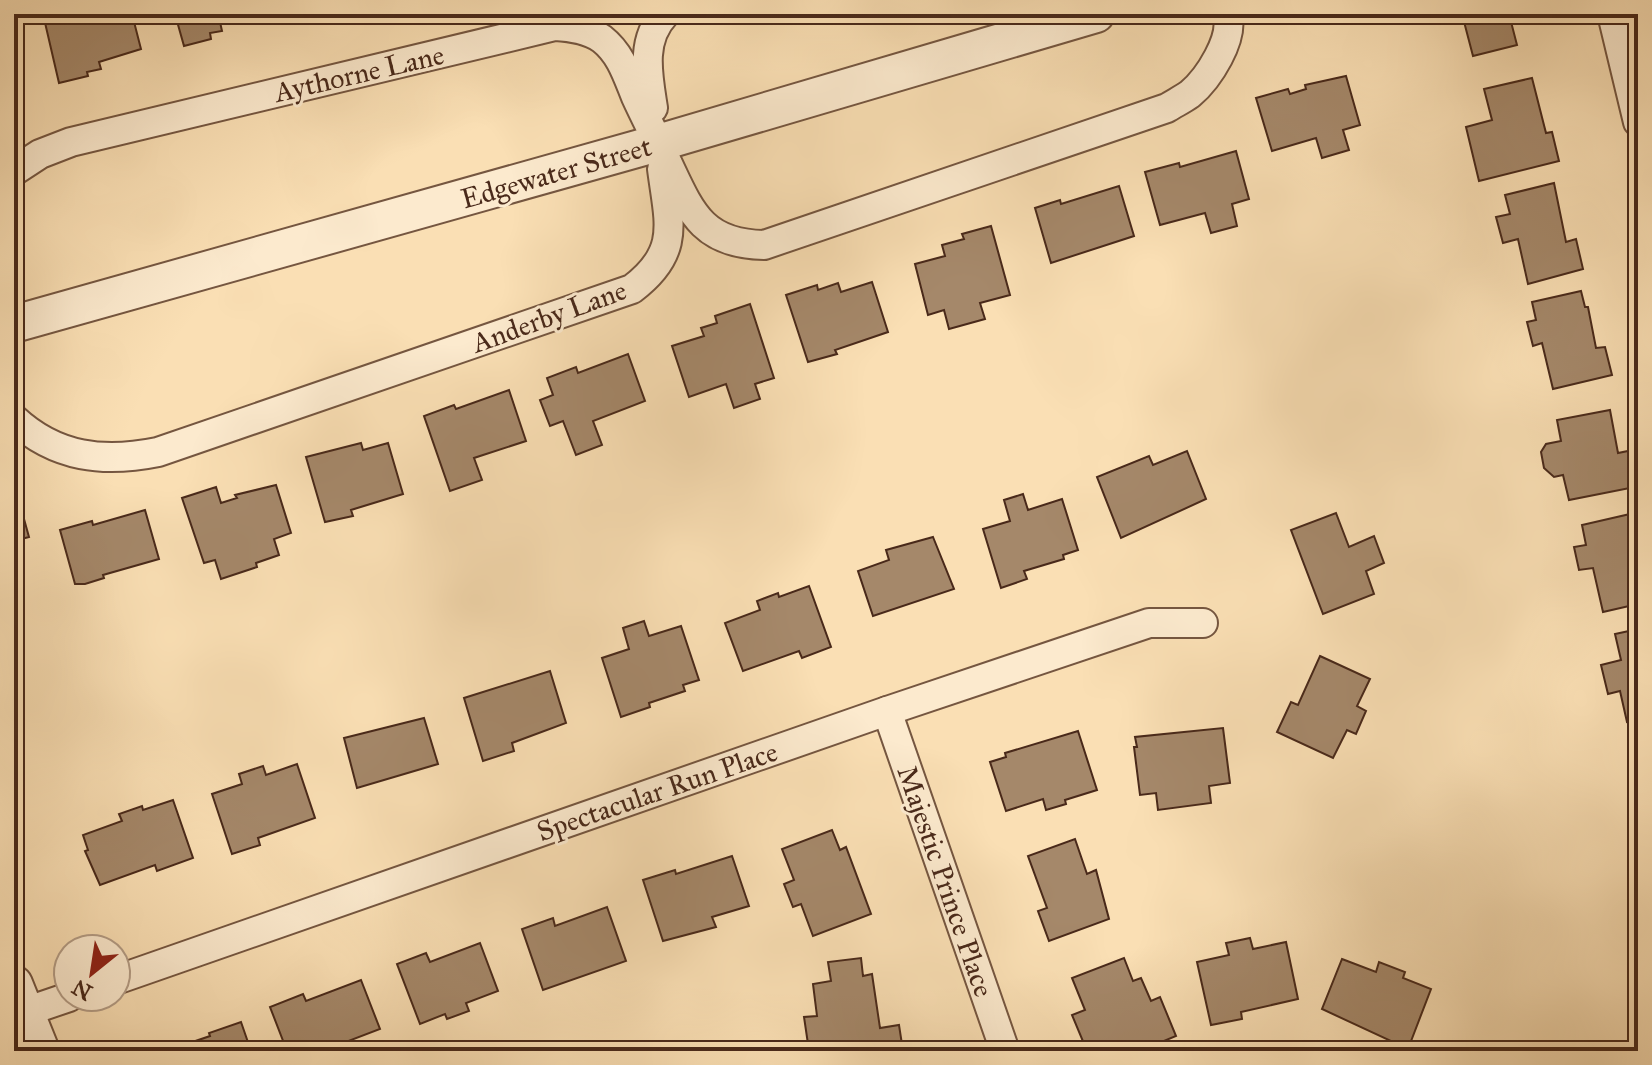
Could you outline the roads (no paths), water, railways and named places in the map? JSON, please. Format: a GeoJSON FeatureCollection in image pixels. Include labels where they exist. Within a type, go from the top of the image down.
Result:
{"type":"FeatureCollection","features":[{"type":"Feature","properties":{"kind":"street"},"geometry":{"type":"LineString","coordinates":[[665,14],[658,21],[648,44],[647,68],[658,143],[698,221],[719,237],[741,244],[764,245],[1167,108],[1190,93],[1210,71],[1224,45],[1229,20],[1227,14]]}},
{"type":"Feature","properties":{"kind":"street","name":"Edgewater Street"},"geometry":{"type":"LineString","coordinates":[[14,324],[658,143],[1096,14]]}},
{"type":"Feature","properties":{"kind":"street"},"geometry":{"type":"LineString","coordinates":[[1622,24],[1638,122]]}},
{"type":"Feature","properties":{"kind":"street","name":"Aythorne Lane"},"geometry":{"type":"LineString","coordinates":[[14,171],[40,154],[71,142],[555,26],[577,28],[600,38],[620,57],[658,143]]}},
{"type":"Feature","properties":{"kind":"street","name":"Anderby Lane"},"geometry":{"type":"LineString","coordinates":[[14,419],[26,430],[59,449],[92,457],[125,458],[158,452],[632,289],[651,275],[664,255],[670,230],[658,143]]}},
{"type":"Feature","properties":{"kind":"street","name":"Spectacular Run Place"},"geometry":{"type":"LineString","coordinates":[[132,974],[1149,623],[1203,623]]}},
{"type":"Feature","properties":{"kind":"street","name":"Majestic Prince Place"},"geometry":{"type":"LineString","coordinates":[[887,711],[1005,1051]]}},
{"type":"Feature","properties":{"kind":"street"},"geometry":{"type":"LineString","coordinates":[[41,1051],[20,998],[52,997]]}}]}
